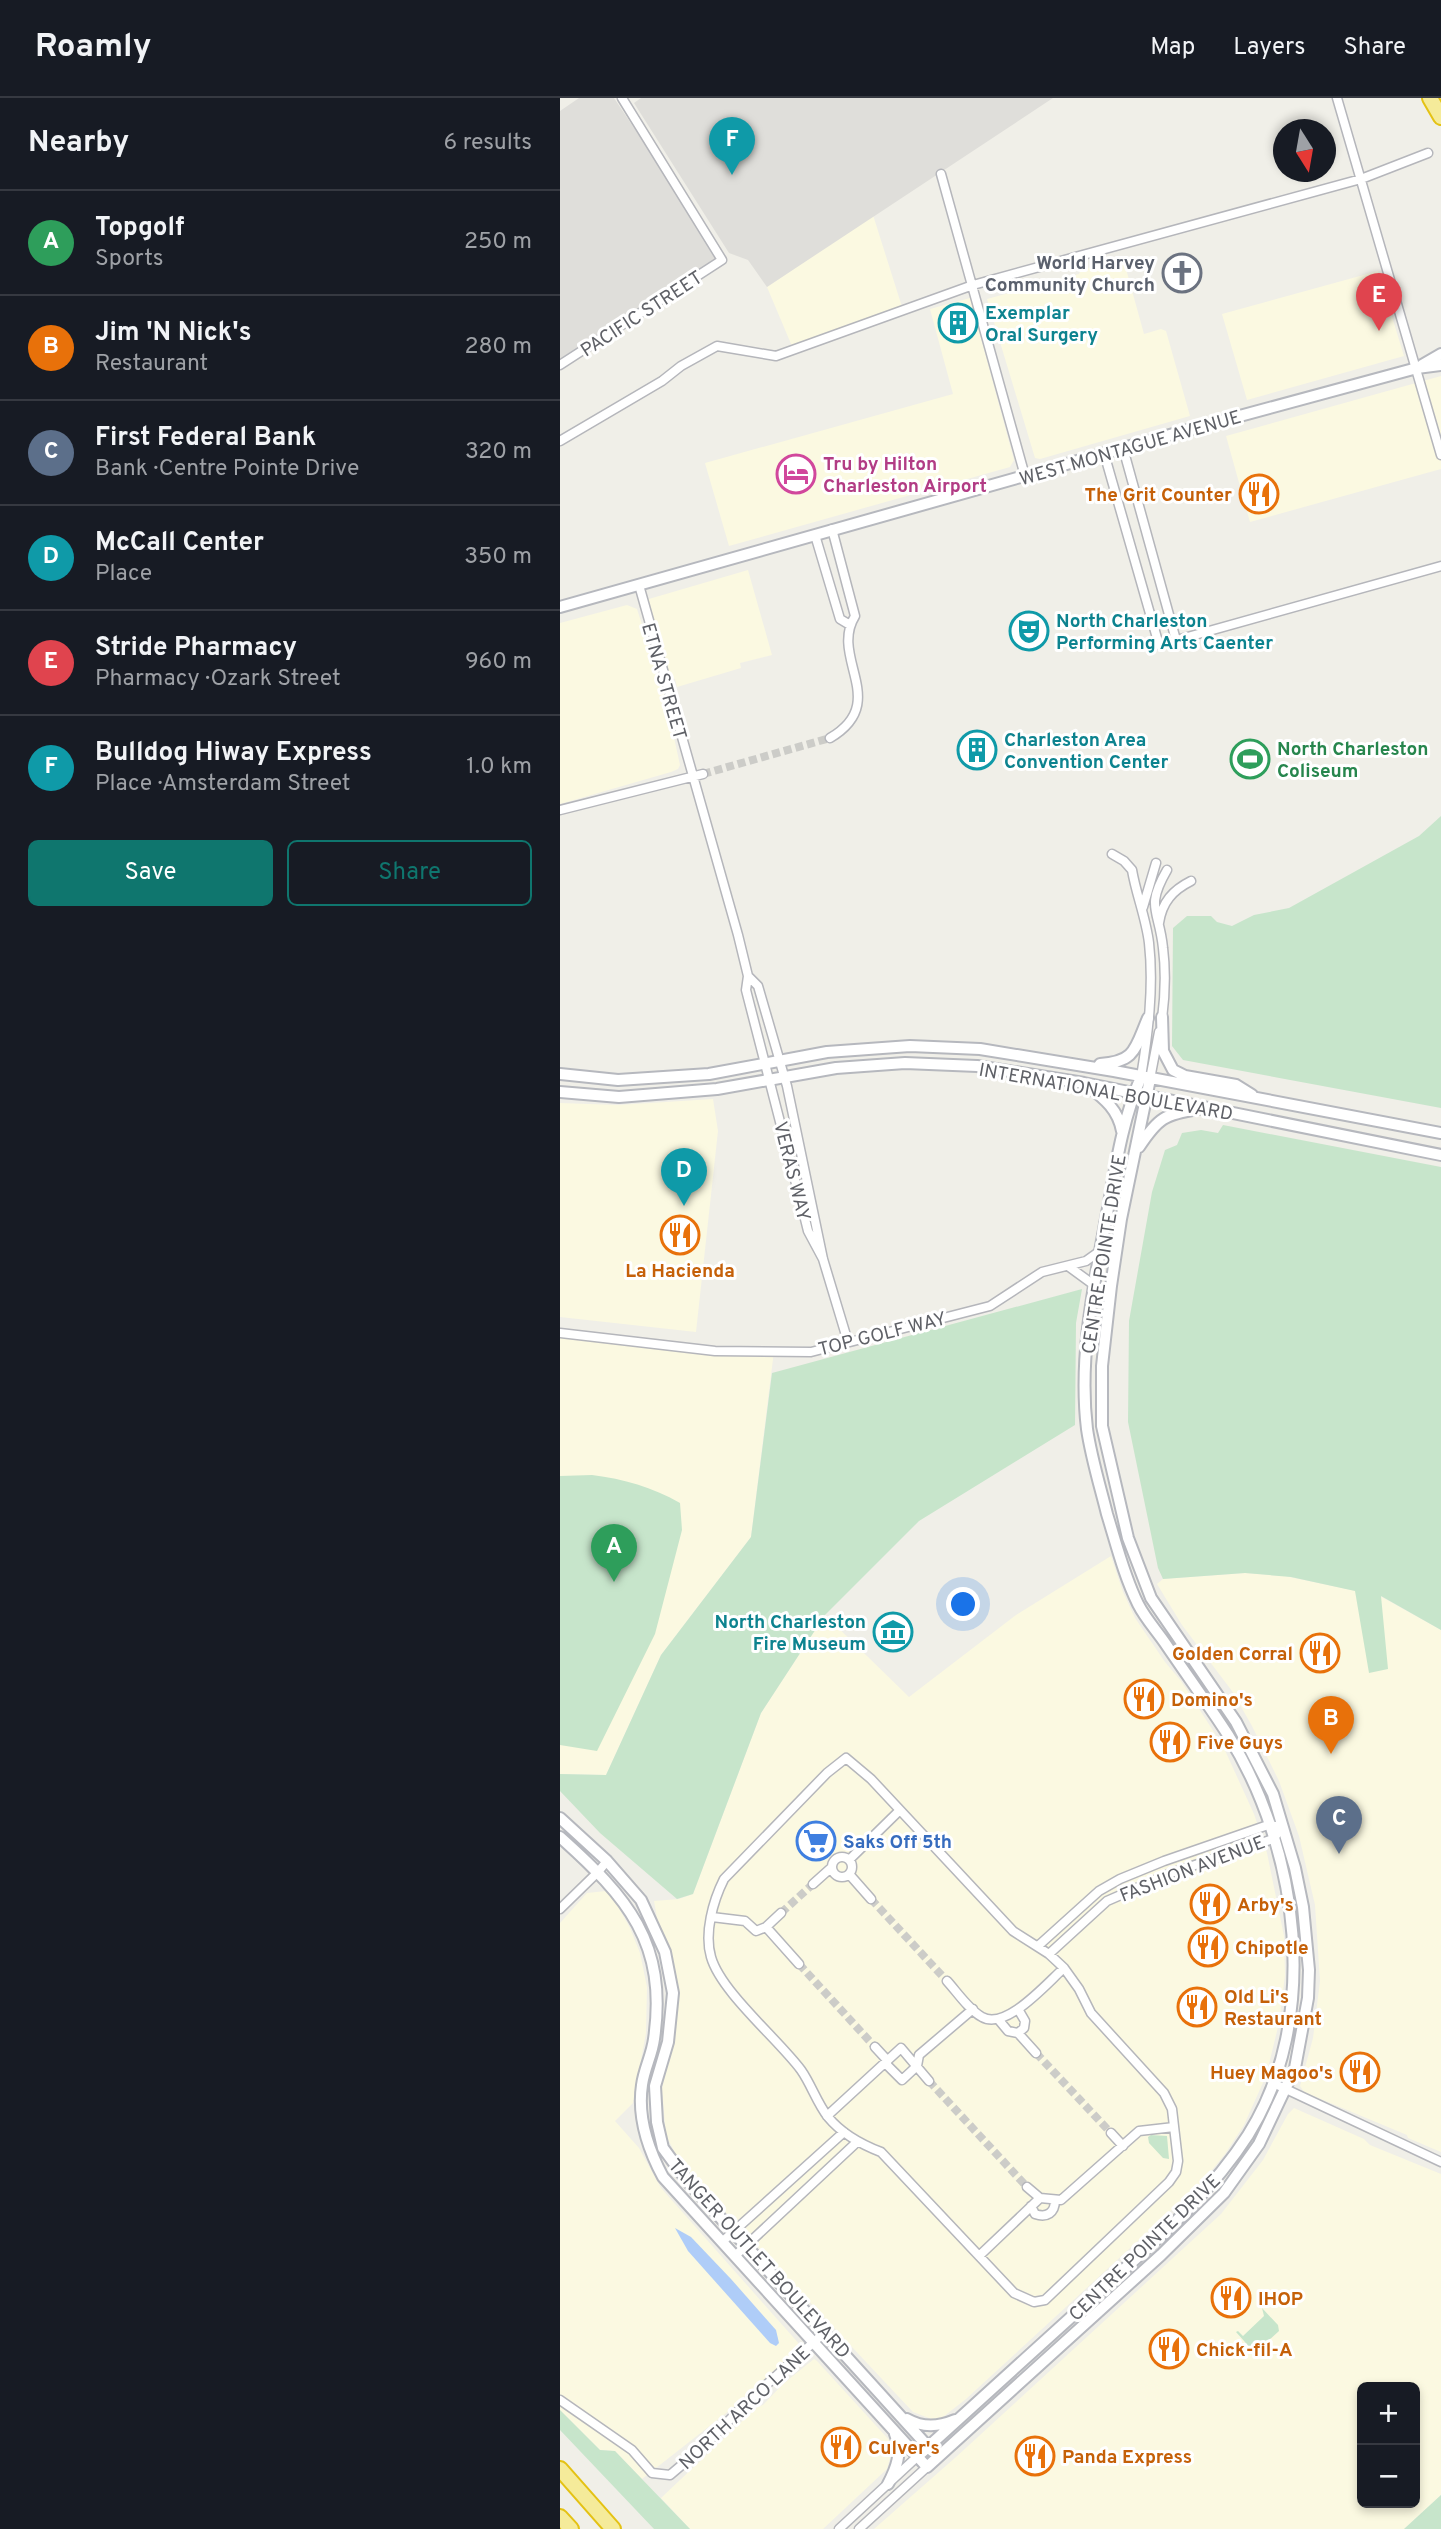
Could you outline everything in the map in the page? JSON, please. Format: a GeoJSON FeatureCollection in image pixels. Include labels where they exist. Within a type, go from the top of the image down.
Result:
{"type":"FeatureCollection","features":[{"type":"Feature","properties":{"kind":"highway"},"geometry":{"type":"LineString","coordinates":[[1430,98],[1441,117]]}},
{"type":"Feature","properties":{"kind":"highway"},"geometry":{"type":"LineString","coordinates":[[560,2469],[613,2529]]}},
{"type":"Feature","properties":{"kind":"highway"},"geometry":{"type":"LineString","coordinates":[[560,2517],[571,2529]]}},
{"type":"Feature","properties":{"kind":"street","name":"PACIFIC STREET"},"geometry":{"type":"LineString","coordinates":[[560,365],[722,260],[622,98]]}},
{"type":"Feature","properties":{"kind":"street"},"geometry":{"type":"LineString","coordinates":[[1338,98],[1441,455]]}},
{"type":"Feature","properties":{"kind":"street"},"geometry":{"type":"LineString","coordinates":[[560,441],[717,346],[776,356],[973,285],[1361,179],[1428,153]]}},
{"type":"Feature","properties":{"kind":"street"},"geometry":{"type":"LineString","coordinates":[[941,174],[1025,476]]}},
{"type":"Feature","properties":{"kind":"street","name":"WEST MONTAGUE AVENUE"},"geometry":{"type":"LineString","coordinates":[[1417,368],[1441,355]]}},
{"type":"Feature","properties":{"kind":"street","name":"WEST MONTAGUE AVENUE"},"geometry":{"type":"LineString","coordinates":[[560,607],[1104,453],[1417,368],[1441,365]]}},
{"type":"Feature","properties":{"kind":"street"},"geometry":{"type":"LineString","coordinates":[[1123,448],[1176,640]]}},
{"type":"Feature","properties":{"kind":"street"},"geometry":{"type":"LineString","coordinates":[[1104,453],[1159,645],[1441,566]]}},
{"type":"Feature","properties":{"kind":"street"},"geometry":{"type":"LineString","coordinates":[[830,738],[852,719],[858,705],[859,689],[849,650],[850,625],[855,616],[832,530]]}},
{"type":"Feature","properties":{"kind":"street"},"geometry":{"type":"LineString","coordinates":[[815,535],[840,619],[850,625]]}},
{"type":"Feature","properties":{"kind":"street","name":"ETNA STREET"},"geometry":{"type":"LineString","coordinates":[[639,585],[748,976]]}},
{"type":"Feature","properties":{"kind":"street"},"geometry":{"type":"LineString","coordinates":[[560,810],[703,774]]}},
{"type":"Feature","properties":{"kind":"street"},"geometry":{"type":"LineString","coordinates":[[1112,854],[1132,870],[1143,912],[1150,965],[1145,1078]]}},
{"type":"Feature","properties":{"kind":"street"},"geometry":{"type":"LineString","coordinates":[[1143,912],[1144,898],[1156,863]]}},
{"type":"Feature","properties":{"kind":"street"},"geometry":{"type":"LineString","coordinates":[[1167,870],[1156,889],[1154,902],[1165,973],[1163,1051],[1173,1070],[1185,1076],[1236,1085],[1258,1099]]}},
{"type":"Feature","properties":{"kind":"street"},"geometry":{"type":"LineString","coordinates":[[1158,926],[1166,901],[1177,888],[1191,881]]}},
{"type":"Feature","properties":{"kind":"street","name":"VERAS WAY"},"geometry":{"type":"LineString","coordinates":[[748,976],[758,986],[784,1077],[823,1259],[848,1342]]}},
{"type":"Feature","properties":{"kind":"street","name":"VERAS WAY"},"geometry":{"type":"LineString","coordinates":[[748,976],[746,990],[808,1231],[823,1259]]}},
{"type":"Feature","properties":{"kind":"street"},"geometry":{"type":"LineString","coordinates":[[1145,1078],[1162,1017]]}},
{"type":"Feature","properties":{"kind":"street"},"geometry":{"type":"LineString","coordinates":[[1081,1065],[1114,1064],[1128,1057],[1135,1048],[1148,1018]]}},
{"type":"Feature","properties":{"kind":"street","name":"INTERNATIONAL BOULEVARD"},"geometry":{"type":"LineString","coordinates":[[560,1074],[618,1080],[709,1074],[827,1052],[910,1046],[981,1049],[1081,1065],[1441,1133]]}},
{"type":"Feature","properties":{"kind":"street","name":"INTERNATIONAL BOULEVARD"},"geometry":{"type":"LineString","coordinates":[[560,1092],[620,1097],[712,1090],[835,1068],[905,1063],[976,1066],[1084,1083],[1441,1155]]}},
{"type":"Feature","properties":{"kind":"street","name":"CENTRE POINTE DRIVE"},"geometry":{"type":"LineString","coordinates":[[839,2529],[1143,2252],[1213,2184],[1250,2133],[1281,2065],[1293,2006],[1295,1951],[1289,1909],[1273,1839],[1261,1801],[1226,1732],[1138,1604],[1116,1544],[1094,1465],[1086,1406],[1090,1311],[1122,1134],[1133,1094],[1145,1078]]}},
{"type":"Feature","properties":{"kind":"street","name":"CENTRE POINTE DRIVE"},"geometry":{"type":"LineString","coordinates":[[859,2529],[1161,2255],[1224,2193],[1259,2144],[1296,2068],[1308,1998],[1309,1970],[1303,1907],[1283,1827],[1273,1794],[1236,1722],[1151,1598],[1128,1538],[1102,1426],[1101,1394],[1108,1313],[1121,1219],[1146,1096],[1145,1078]]}},
{"type":"Feature","properties":{"kind":"street"},"geometry":{"type":"LineString","coordinates":[[1084,1083],[1110,1105],[1118,1116],[1122,1134]]}},
{"type":"Feature","properties":{"kind":"street"},"geometry":{"type":"LineString","coordinates":[[1135,1153],[1162,1118],[1173,1113],[1205,1108]]}},
{"type":"Feature","properties":{"kind":"street","name":"TOP GOLF WAY"},"geometry":{"type":"LineString","coordinates":[[560,1333],[716,1350],[811,1352],[990,1306],[1042,1272],[1087,1261],[1100,1251]]}},
{"type":"Feature","properties":{"kind":"street"},"geometry":{"type":"LineString","coordinates":[[1068,1266],[1094,1285]]}},
{"type":"Feature","properties":{"kind":"street"},"geometry":{"type":"LineString","coordinates":[[846,1758],[871,1779],[1013,1931],[1049,1954],[1064,1968],[1091,2013],[1164,2093],[1171,2109],[1174,2127],[1178,2161],[1176,2172],[1169,2182],[1045,2300],[1034,2302],[1014,2293],[881,2152],[857,2142],[827,2116],[802,2071],[723,1982],[710,1956],[712,1917],[715,1898],[733,1868],[827,1773],[846,1758]]}},
{"type":"Feature","properties":{"kind":"street"},"geometry":{"type":"LineString","coordinates":[[849,1860],[900,1810]]}},
{"type":"Feature","properties":{"kind":"street","name":"TANGER OUTLET BOULEVARD"},"geometry":{"type":"LineString","coordinates":[[560,1818],[607,1861],[641,1900],[665,1952],[673,1993],[668,2042],[655,2086],[657,2122],[663,2148],[688,2182],[938,2457]]}},
{"type":"Feature","properties":{"kind":"street","name":"FASHION AVENUE"},"geometry":{"type":"LineString","coordinates":[[1038,1947],[1099,1891],[1119,1879],[1268,1825],[1283,1827]]}},
{"type":"Feature","properties":{"kind":"street","name":"FASHION AVENUE"},"geometry":{"type":"LineString","coordinates":[[1049,1954],[1107,1901],[1171,1872],[1273,1839],[1283,1827]]}},
{"type":"Feature","properties":{"kind":"street","name":"TANGER OUTLET BOULEVARD"},"geometry":{"type":"LineString","coordinates":[[560,1837],[598,1872],[629,1907],[652,1957],[657,1984],[654,2041],[642,2083],[641,2101],[650,2154],[663,2177],[927,2467]]}},
{"type":"Feature","properties":{"kind":"street"},"geometry":{"type":"LineString","coordinates":[[813,1884],[840,1857],[849,1860],[852,1867],[844,1877],[833,1872],[832,1867]]}},
{"type":"Feature","properties":{"kind":"street"},"geometry":{"type":"LineString","coordinates":[[560,1909],[607,1861]]}},
{"type":"Feature","properties":{"kind":"street"},"geometry":{"type":"LineString","coordinates":[[849,1874],[872,1899]]}},
{"type":"Feature","properties":{"kind":"street"},"geometry":{"type":"LineString","coordinates":[[712,1917],[745,1921],[756,1931],[766,1927],[781,1913]]}},
{"type":"Feature","properties":{"kind":"street"},"geometry":{"type":"LineString","coordinates":[[766,1927],[799,1964]]}},
{"type":"Feature","properties":{"kind":"street"},"geometry":{"type":"LineString","coordinates":[[998,2020],[1018,2009],[1064,1968]]}},
{"type":"Feature","properties":{"kind":"street"},"geometry":{"type":"LineString","coordinates":[[947,1981],[981,2017],[998,2020],[1008,2031],[1018,2033],[1036,2053]]}},
{"type":"Feature","properties":{"kind":"street"},"geometry":{"type":"LineString","coordinates":[[875,2047],[887,2060],[887,2065],[902,2080],[917,2066],[919,2056],[973,2009]]}},
{"type":"Feature","properties":{"kind":"street"},"geometry":{"type":"LineString","coordinates":[[1018,2009],[1025,2021],[1024,2028],[1018,2033]]}},
{"type":"Feature","properties":{"kind":"street"},"geometry":{"type":"LineString","coordinates":[[827,2116],[901,2048],[929,2081]]}},
{"type":"Feature","properties":{"kind":"street"},"geometry":{"type":"LineString","coordinates":[[1273,2083],[1441,2162]]}},
{"type":"Feature","properties":{"kind":"street"},"geometry":{"type":"LineString","coordinates":[[1027,2187],[1040,2198],[1061,2200],[1139,2131],[1174,2127]]}},
{"type":"Feature","properties":{"kind":"street"},"geometry":{"type":"LineString","coordinates":[[723,2241],[844,2132]]}},
{"type":"Feature","properties":{"kind":"street"},"geometry":{"type":"LineString","coordinates":[[1111,2133],[1122,2146]]}},
{"type":"Feature","properties":{"kind":"street"},"geometry":{"type":"LineString","coordinates":[[736,2255],[857,2142]]}},
{"type":"Feature","properties":{"kind":"street"},"geometry":{"type":"LineString","coordinates":[[979,2256],[1040,2198]]}},
{"type":"Feature","properties":{"kind":"street"},"geometry":{"type":"LineString","coordinates":[[1031,2206],[1035,2214],[1043,2217],[1051,2214],[1055,2200]]}},
{"type":"Feature","properties":{"kind":"street","name":"NORTH ARCO LANE"},"geometry":{"type":"LineString","coordinates":[[560,2400],[632,2450],[652,2473],[670,2475],[825,2332]]}},
{"type":"Feature","properties":{"kind":"street"},"geometry":{"type":"LineString","coordinates":[[902,2416],[922,2426],[931,2426],[962,2416]]}},
{"type":"Feature","properties":{"kind":"street"},"geometry":{"type":"LineString","coordinates":[[888,2484],[898,2458],[898,2442],[891,2425]]}},
{"type":"Feature","properties":{"kind":"shaded area"},"geometry":{"type":"Polygon","coordinates":[[[579,98],[614,98],[722,260],[560,366],[560,111],[579,98]]]}},
{"type":"Feature","properties":{"kind":"shaded area"},"geometry":{"type":"Polygon","coordinates":[[[641,98],[1053,98],[767,287],[748,260],[729,253],[634,103],[641,98]]]}},
{"type":"Feature","properties":{"kind":"shaded area"},"geometry":{"type":"Polygon","coordinates":[[[873,215],[903,310],[794,351],[767,287],[873,215]]]}},
{"type":"Feature","properties":{"kind":"shaded area"},"geometry":{"type":"Polygon","coordinates":[[[1123,258],[1144,334],[1161,329],[1166,331],[1190,416],[1040,459],[1035,458],[987,299],[1079,274],[1081,270],[1123,258]]]}},
{"type":"Feature","properties":{"kind":"shaded area"},"geometry":{"type":"Polygon","coordinates":[[[1378,271],[1404,356],[1247,400],[1222,314],[1378,271]]]}},
{"type":"Feature","properties":{"kind":"shaded area"},"geometry":{"type":"Polygon","coordinates":[[[970,298],[1014,460],[1010,467],[729,546],[705,463],[953,394],[930,309],[970,298]]]}},
{"type":"Feature","properties":{"kind":"shaded area"},"geometry":{"type":"Polygon","coordinates":[[[1441,376],[1441,469],[1250,522],[1226,436],[1441,376]]]}},
{"type":"Feature","properties":{"kind":"shaded area"},"geometry":{"type":"Polygon","coordinates":[[[748,570],[772,655],[740,663],[741,668],[677,687],[675,679],[663,674],[642,601],[748,570]]]}},
{"type":"Feature","properties":{"kind":"shaded area"},"geometry":{"type":"Polygon","coordinates":[[[627,605],[637,609],[665,696],[680,765],[671,772],[560,804],[560,623],[627,605]]]}},
{"type":"Feature","properties":{"kind":"shaded area"},"geometry":{"type":"Polygon","coordinates":[[[713,1099],[718,1131],[696,1332],[560,1317],[560,1103],[618,1105],[713,1099]]]}},
{"type":"Feature","properties":{"kind":"shaded area"},"geometry":{"type":"Polygon","coordinates":[[[560,1333],[715,1351],[774,1351],[751,1537],[661,1655],[606,1775],[560,1774],[560,1333]]]}},
{"type":"Feature","properties":{"kind":"shaded area"},"geometry":{"type":"Polygon","coordinates":[[[1111,1556],[1135,1618],[1181,1681],[1223,1746],[1254,1814],[1267,1853],[1284,1936],[1285,1975],[1279,2023],[1266,2076],[1244,2125],[1203,2181],[966,2399],[936,2420],[913,2412],[683,2167],[666,2136],[662,2089],[676,2022],[654,1901],[679,1899],[693,1894],[761,1713],[825,1615],[909,1697],[1016,1615],[1111,1556]]]}},
{"type":"Feature","properties":{"kind":"shaded area"},"geometry":{"type":"Polygon","coordinates":[[[1245,1573],[1285,1576],[1380,1596],[1441,1630],[1441,2152],[1304,2092],[1300,2086],[1313,2038],[1320,1981],[1315,1905],[1299,1836],[1279,1781],[1252,1726],[1232,1691],[1182,1625],[1157,1584],[1163,1579],[1245,1573]]]}},
{"type":"Feature","properties":{"kind":"shaded area"},"geometry":{"type":"Polygon","coordinates":[[[606,1891],[630,1928],[640,1953],[647,1987],[646,2033],[633,2103],[615,2121],[639,2148],[661,2188],[801,2346],[800,2351],[758,2388],[642,2479],[615,2451],[600,2450],[560,2410],[560,1923],[587,1893],[606,1891]]]}},
{"type":"Feature","properties":{"kind":"shaded area"},"geometry":{"type":"Polygon","coordinates":[[[1294,2108],[1364,2139],[1370,2145],[1441,2174],[1441,2495],[1404,2529],[874,2529],[1221,2214],[1263,2160],[1294,2108]]]}},
{"type":"Feature","properties":{"kind":"shaded area"},"geometry":{"type":"Polygon","coordinates":[[[814,2359],[890,2441],[892,2451],[887,2469],[823,2529],[690,2529],[661,2498],[757,2407],[763,2405],[783,2384],[814,2359]]]}},
{"type":"Feature","properties":{"kind":"green space"},"geometry":{"type":"Polygon","coordinates":[[[1441,816],[1441,1108],[1183,1060],[1172,1046],[1173,928],[1187,916],[1211,916],[1217,922],[1232,926],[1254,915],[1289,908],[1419,836],[1441,816]]]}},
{"type":"Feature","properties":{"kind":"green space"},"geometry":{"type":"Polygon","coordinates":[[[1223,1125],[1441,1167],[1441,1630],[1381,1596],[1388,1669],[1369,1673],[1355,1591],[1291,1577],[1245,1573],[1163,1579],[1158,1568],[1128,1422],[1129,1321],[1152,1192],[1165,1150],[1177,1145],[1182,1133],[1201,1130],[1218,1133],[1223,1125]]]}},
{"type":"Feature","properties":{"kind":"green space"},"geometry":{"type":"Polygon","coordinates":[[[1082,1289],[1076,1323],[1075,1425],[919,1521],[825,1615],[761,1713],[693,1894],[677,1899],[600,1833],[560,1791],[560,1774],[606,1775],[661,1655],[751,1537],[772,1373],[1082,1289]]]}},
{"type":"Feature","properties":{"kind":"green space"},"geometry":{"type":"Polygon","coordinates":[[[592,1475],[638,1484],[680,1503],[682,1530],[655,1634],[597,1751],[560,1745],[560,1476],[592,1475]]]}},
{"type":"Feature","properties":{"kind":"green space"},"geometry":{"type":"Polygon","coordinates":[[[1167,2136],[1169,2159],[1163,2158],[1149,2143],[1148,2137],[1167,2136]]]}},
{"type":"Feature","properties":{"kind":"green space"},"geometry":{"type":"Polygon","coordinates":[[[1262,2308],[1278,2325],[1279,2331],[1258,2350],[1253,2351],[1236,2332],[1243,2336],[1264,2316],[1262,2308]]]}},
{"type":"Feature","properties":{"kind":"green space"},"geometry":{"type":"Polygon","coordinates":[[[560,2410],[600,2450],[615,2451],[690,2529],[654,2529],[560,2430],[560,2410]]]}},
{"type":"Feature","properties":{"kind":"green space"},"geometry":{"type":"Polygon","coordinates":[[[1441,2495],[1441,2529],[1404,2529],[1441,2495]]]}},
{"type":"Feature","properties":{"kind":"water"},"geometry":{"type":"Polygon","coordinates":[[[675,2228],[691,2237],[776,2330],[779,2343],[776,2346],[770,2343],[688,2251],[675,2228]]]}},
{"type":"Feature","properties":{"kind":"tunnel"},"geometry":{"type":"LineString","coordinates":[[703,774],[830,738]]}},
{"type":"Feature","properties":{"kind":"tunnel"},"geometry":{"type":"LineString","coordinates":[[781,1913],[813,1884]]}},
{"type":"Feature","properties":{"kind":"tunnel"},"geometry":{"type":"LineString","coordinates":[[871,1899],[947,1981]]}},
{"type":"Feature","properties":{"kind":"tunnel"},"geometry":{"type":"LineString","coordinates":[[799,1964],[875,2047]]}},
{"type":"Feature","properties":{"kind":"tunnel"},"geometry":{"type":"LineString","coordinates":[[1036,2053],[1111,2133]]}},
{"type":"Feature","properties":{"kind":"tunnel"},"geometry":{"type":"LineString","coordinates":[[929,2081],[1027,2187]]}},
{"type":"Feature","properties":{"kind":"place","name":"Bulldog Hiway Express"},"geometry":{"type":"Point","coordinates":[732,175]}},
{"type":"Feature","properties":{"kind":"place","name":"World Harvey Community Church"},"geometry":{"type":"Point","coordinates":[1182,273]}},
{"type":"Feature","properties":{"kind":"place","name":"Exemplar Oral Surgery"},"geometry":{"type":"Point","coordinates":[958,323]}},
{"type":"Feature","properties":{"kind":"place","name":"Stride Pharmacy"},"geometry":{"type":"Point","coordinates":[1379,331]}},
{"type":"Feature","properties":{"kind":"place","name":"Tru by Hilton Charleston Airport"},"geometry":{"type":"Point","coordinates":[796,474]}},
{"type":"Feature","properties":{"kind":"place","name":"The Grit Counter"},"geometry":{"type":"Point","coordinates":[1259,494]}},
{"type":"Feature","properties":{"kind":"place","name":"North Charleston Performing Arts Caenter"},"geometry":{"type":"Point","coordinates":[1029,631]}},
{"type":"Feature","properties":{"kind":"place","name":"Charleston Area Convention Center"},"geometry":{"type":"Point","coordinates":[977,750]}},
{"type":"Feature","properties":{"kind":"place","name":"North Charleston Coliseum"},"geometry":{"type":"Point","coordinates":[1250,759]}},
{"type":"Feature","properties":{"kind":"place","name":"McCall Center"},"geometry":{"type":"Point","coordinates":[684,1206]}},
{"type":"Feature","properties":{"kind":"place","name":"La Hacienda"},"geometry":{"type":"Point","coordinates":[680,1235]}},
{"type":"Feature","properties":{"kind":"place","name":"Topgolf"},"geometry":{"type":"Point","coordinates":[614,1582]}},
{"type":"Feature","properties":{"kind":"place","name":"North Charleston Fire Museum"},"geometry":{"type":"Point","coordinates":[893,1632]}},
{"type":"Feature","properties":{"kind":"place","name":"Golden Corral"},"geometry":{"type":"Point","coordinates":[1320,1653]}},
{"type":"Feature","properties":{"kind":"place","name":"Domino's"},"geometry":{"type":"Point","coordinates":[1144,1699]}},
{"type":"Feature","properties":{"kind":"place","name":"Five Guys"},"geometry":{"type":"Point","coordinates":[1170,1742]}},
{"type":"Feature","properties":{"kind":"place","name":"Jim 'N Nick's"},"geometry":{"type":"Point","coordinates":[1331,1754]}},
{"type":"Feature","properties":{"kind":"place","name":"Saks Off 5th"},"geometry":{"type":"Point","coordinates":[816,1841]}},
{"type":"Feature","properties":{"kind":"place","name":"First Federal Bank"},"geometry":{"type":"Point","coordinates":[1339,1854]}},
{"type":"Feature","properties":{"kind":"place","name":"Arby's"},"geometry":{"type":"Point","coordinates":[1210,1904]}},
{"type":"Feature","properties":{"kind":"place","name":"Chipotle"},"geometry":{"type":"Point","coordinates":[1208,1947]}},
{"type":"Feature","properties":{"kind":"place","name":"Old Li's Restaurant"},"geometry":{"type":"Point","coordinates":[1197,2007]}},
{"type":"Feature","properties":{"kind":"place","name":"Huey Magoo's"},"geometry":{"type":"Point","coordinates":[1360,2072]}},
{"type":"Feature","properties":{"kind":"place","name":"IHOP"},"geometry":{"type":"Point","coordinates":[1231,2298]}},
{"type":"Feature","properties":{"kind":"place","name":"Chick-fil-A"},"geometry":{"type":"Point","coordinates":[1169,2349]}},
{"type":"Feature","properties":{"kind":"place","name":"Culver's"},"geometry":{"type":"Point","coordinates":[841,2447]}},
{"type":"Feature","properties":{"kind":"place","name":"Panda Express"},"geometry":{"type":"Point","coordinates":[1035,2456]}}]}
